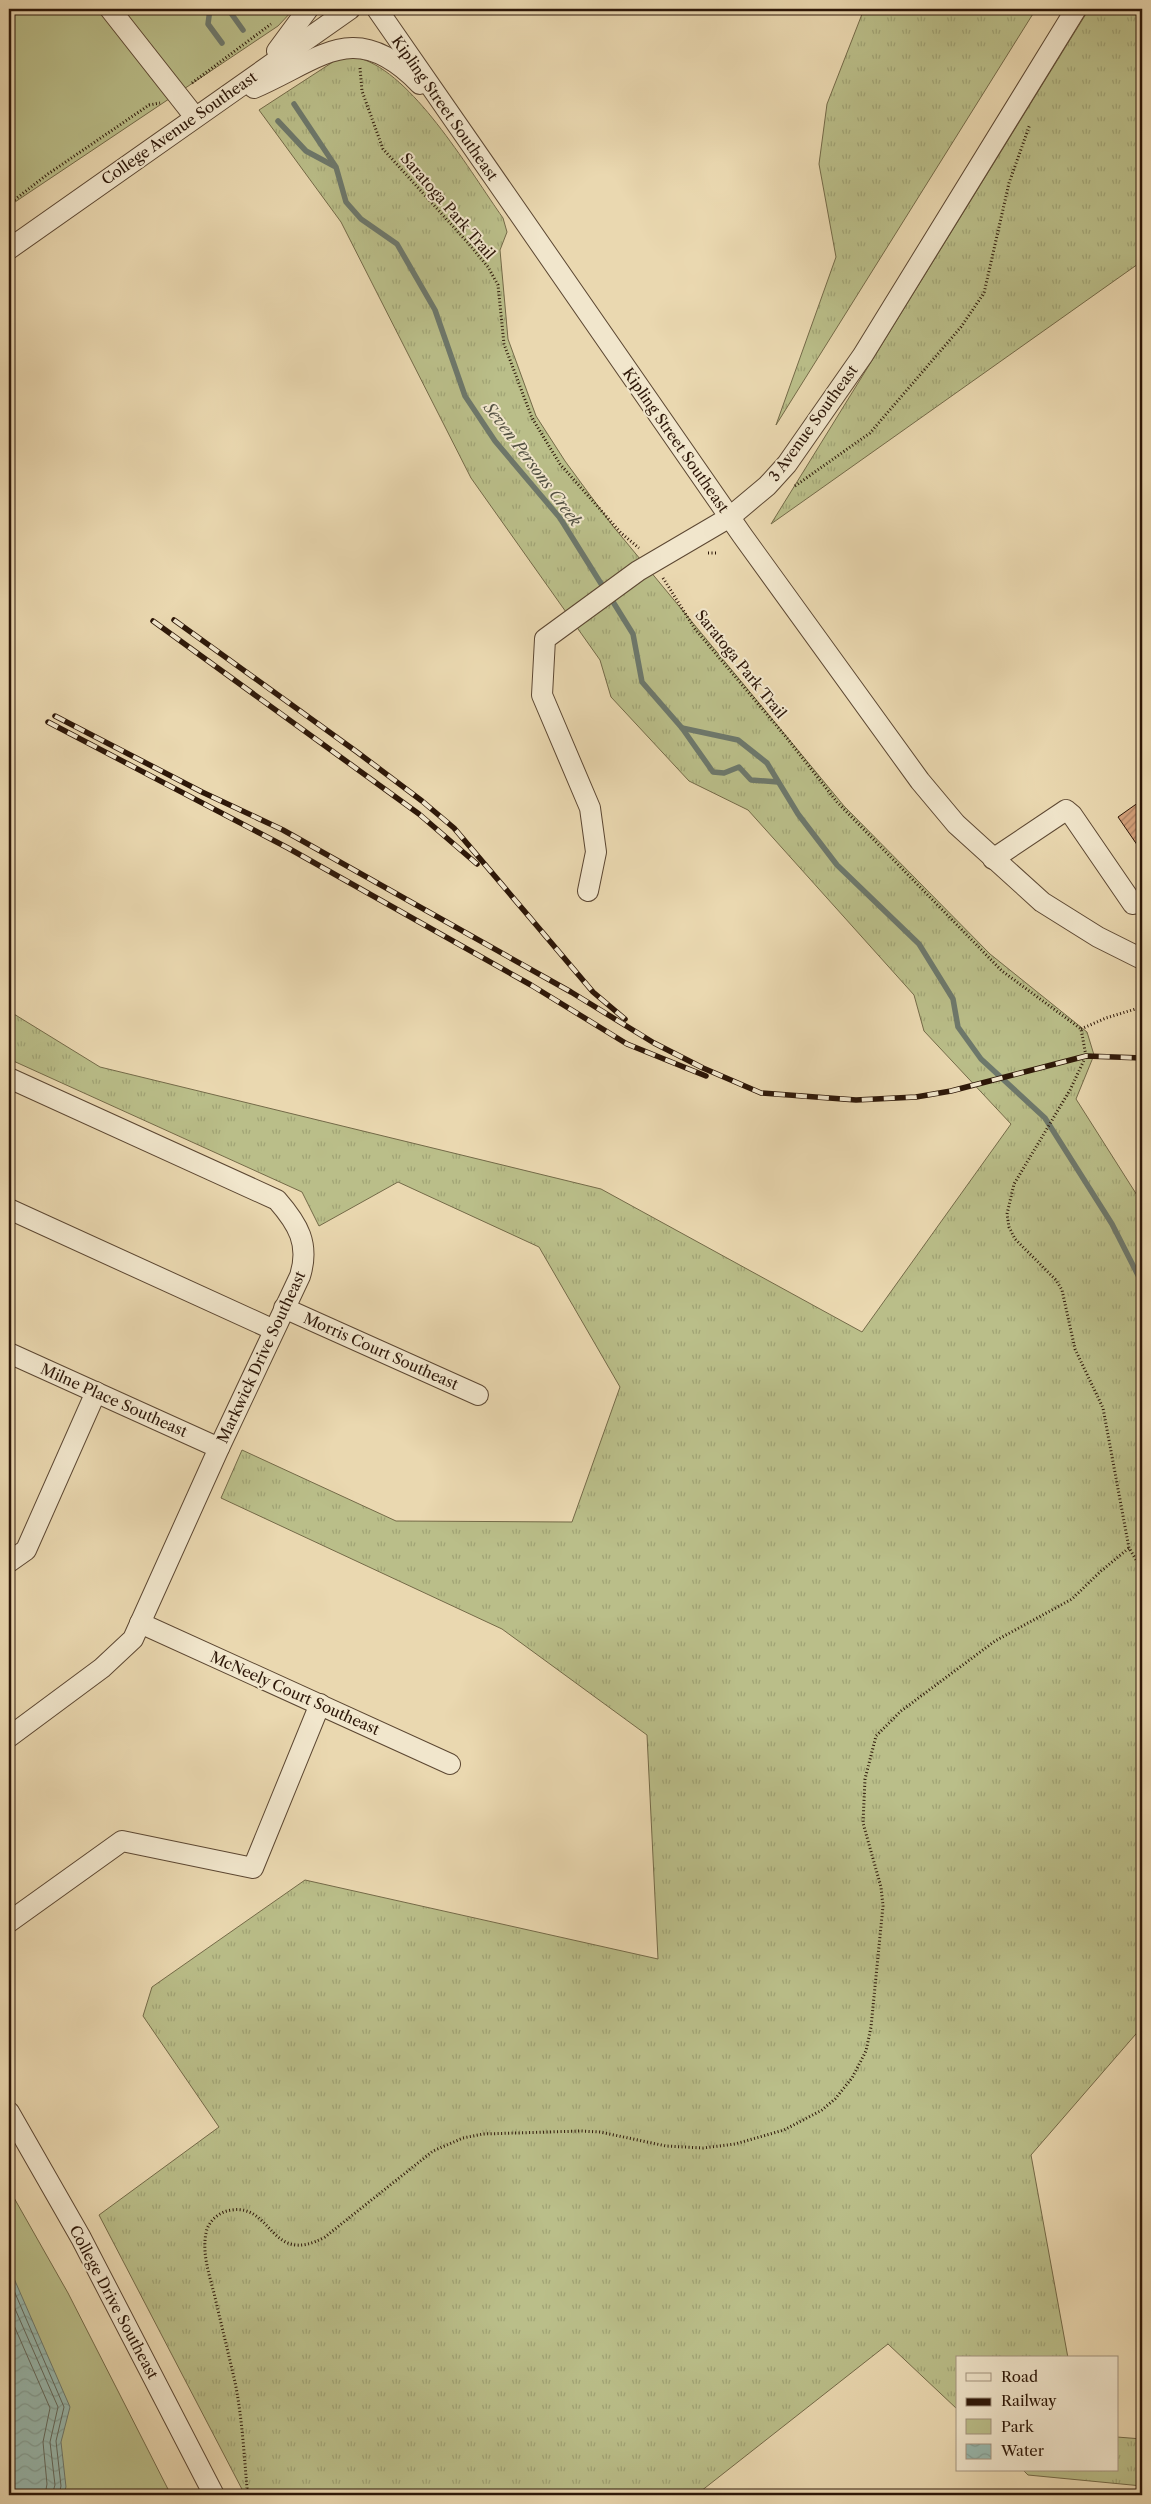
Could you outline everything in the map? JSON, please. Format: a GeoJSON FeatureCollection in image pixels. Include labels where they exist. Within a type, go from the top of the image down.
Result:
{"type":"FeatureCollection","features":[{"type":"Feature","properties":{"kind":"street"},"geometry":{"type":"LineString","coordinates":[[110,9],[195,117]]}},
{"type":"Feature","properties":{"kind":"street"},"geometry":{"type":"LineString","coordinates":[[260,72],[292,33],[308,9]]}},
{"type":"Feature","properties":{"kind":"street","name":"College Avenue Southeast"},"geometry":{"type":"LineString","coordinates":[[9,249],[350,9]]}},
{"type":"Feature","properties":{"kind":"street","name":"Kipling Street Southeast"},"geometry":{"type":"LineString","coordinates":[[376,9],[730,517],[920,781],[956,824],[1042,902],[1098,938],[1142,959]]}},
{"type":"Feature","properties":{"kind":"street","name":"3 Avenue Southeast"},"geometry":{"type":"LineString","coordinates":[[588,891],[596,852],[590,808],[542,695],[545,639],[646,567],[730,517],[767,486],[787,464],[862,355],[1076,9]]}},
{"type":"Feature","properties":{"kind":"street"},"geometry":{"type":"LineString","coordinates":[[212,105],[335,50],[358,47],[372,50],[388,58],[410,73],[448,112]]}},
{"type":"Feature","properties":{"kind":"street"},"geometry":{"type":"LineString","coordinates":[[993,859],[1066,810],[1072,815],[1133,904]]}},
{"type":"Feature","properties":{"kind":"street","name":"Markwick Drive Southeast"},"geometry":{"type":"LineString","coordinates":[[9,1078],[277,1200],[295,1223],[304,1245],[305,1259],[300,1276],[219,1448],[133,1639],[124,1650],[9,1738]]}},
{"type":"Feature","properties":{"kind":"street"},"geometry":{"type":"LineString","coordinates":[[9,1209],[274,1330]]}},
{"type":"Feature","properties":{"kind":"street","name":"Morris Court Southeast"},"geometry":{"type":"LineString","coordinates":[[284,1308],[478,1395]]}},
{"type":"Feature","properties":{"kind":"street","name":"Milne Place Southeast"},"geometry":{"type":"LineString","coordinates":[[9,1353],[219,1448]]}},
{"type":"Feature","properties":{"kind":"street"},"geometry":{"type":"LineString","coordinates":[[9,1562],[26,1550],[96,1392]]}},
{"type":"Feature","properties":{"kind":"street","name":"McNeely Court Southeast"},"geometry":{"type":"LineString","coordinates":[[140,1623],[450,1764]]}},
{"type":"Feature","properties":{"kind":"street"},"geometry":{"type":"LineString","coordinates":[[9,1922],[122,1841],[253,1868],[320,1704]]}},
{"type":"Feature","properties":{"kind":"street","name":"College Drive Southeast"},"geometry":{"type":"LineString","coordinates":[[9,2112],[81,2238],[214,2495]]}},
{"type":"Feature","properties":{"kind":"path"},"geometry":{"type":"LineString","coordinates":[[9,204],[48,174],[150,105],[166,101],[177,94],[277,20]]}},
{"type":"Feature","properties":{"kind":"path","name":"Saratoga Park Trail"},"geometry":{"type":"LineString","coordinates":[[358,47],[362,91],[383,150],[488,267],[498,285],[504,344],[532,418],[560,464],[621,532],[635,544],[646,567],[837,802],[1002,971],[1081,1028]]}},
{"type":"Feature","properties":{"kind":"path"},"geometry":{"type":"LineString","coordinates":[[792,488],[870,433],[961,327],[984,293],[1009,183],[1030,122]]}},
{"type":"Feature","properties":{"kind":"path"},"geometry":{"type":"LineString","coordinates":[[1142,1007],[1081,1028],[1086,1056],[1070,1090],[1014,1184],[1007,1214],[1015,1238],[1056,1280],[1062,1290],[1075,1349],[1100,1397],[1105,1412],[1129,1548],[1142,1570]]}},
{"type":"Feature","properties":{"kind":"path"},"geometry":{"type":"LineString","coordinates":[[244,2495],[247,2488],[242,2422],[205,2257],[206,2230],[211,2221],[220,2214],[240,2209],[252,2213],[282,2239],[300,2247],[325,2237],[433,2151],[448,2144],[483,2134],[581,2130],[684,2149],[735,2144],[796,2125],[822,2110],[835,2099],[852,2078],[866,2052],[876,1989],[883,1906],[881,1887],[864,1823],[863,1799],[868,1762],[876,1736],[901,1711],[995,1641],[1072,1599],[1101,1571],[1129,1548]]}},
{"type":"Feature","properties":{"kind":"green space"},"geometry":{"type":"Polygon","coordinates":[[[9,9],[294,9],[278,26],[9,206],[9,9]]]}},
{"type":"Feature","properties":{"kind":"green space"},"geometry":{"type":"Polygon","coordinates":[[[864,9],[1036,9],[776,425],[836,257],[819,164],[827,104],[864,9]]]}},
{"type":"Feature","properties":{"kind":"green space"},"geometry":{"type":"Polygon","coordinates":[[[1089,9],[1142,9],[1142,269],[1138,264],[771,524],[1089,9]]]}},
{"type":"Feature","properties":{"kind":"green space"},"geometry":{"type":"Polygon","coordinates":[[[339,58],[356,58],[365,60],[385,71],[404,87],[442,130],[503,218],[507,232],[500,250],[508,339],[536,416],[565,461],[612,525],[844,806],[990,954],[1087,1032],[1094,1055],[1076,1099],[1142,1203],[1142,2027],[1031,2155],[1068,2356],[956,2356],[956,2408],[888,2344],[696,2495],[245,2495],[99,2215],[219,2127],[143,2016],[152,1987],[305,1880],[658,1959],[647,1735],[502,1629],[221,1498],[242,1450],[396,1521],[572,1522],[620,1387],[539,1247],[398,1182],[319,1226],[302,1192],[9,1059],[9,1011],[100,1067],[601,1189],[862,1332],[1011,1124],[924,1031],[914,995],[748,810],[689,781],[611,697],[600,660],[471,478],[341,222],[259,110],[339,58]]]}},
{"type":"Feature","properties":{"kind":"green space"},"geometry":{"type":"Polygon","coordinates":[[[9,2189],[68,2293],[171,2495],[9,2495],[9,2189]]]}},
{"type":"Feature","properties":{"kind":"green space"},"geometry":{"type":"Polygon","coordinates":[[[1118,2437],[1142,2439],[1142,2486],[1028,2475],[1025,2472],[1118,2472],[1118,2437]]]}},
{"type":"Feature","properties":{"kind":"water"},"geometry":{"type":"Polygon","coordinates":[[[9,2267],[70,2407],[61,2442],[66,2487],[63,2495],[9,2495],[9,2267]]]}},
{"type":"Feature","properties":{"kind":"building"},"geometry":{"type":"Polygon","coordinates":[[[1142,800],[1142,852],[1118,817],[1142,800]]]}},
{"type":"Feature","properties":{"kind":"waterway","name":"Seven Persons Creek"},"geometry":{"type":"LineString","coordinates":[[210,9],[208,24],[222,43]]}},
{"type":"Feature","properties":{"kind":"waterway","name":"Seven Persons Creek"},"geometry":{"type":"LineString","coordinates":[[228,9],[243,30]]}},
{"type":"Feature","properties":{"kind":"waterway","name":"Seven Persons Creek"},"geometry":{"type":"LineString","coordinates":[[294,104],[336,167],[346,202],[361,219],[397,244],[435,310],[465,396],[495,441],[560,518],[605,590]]}},
{"type":"Feature","properties":{"kind":"waterway","name":"Seven Persons Creek"},"geometry":{"type":"LineString","coordinates":[[278,121],[306,151],[334,166]]}},
{"type":"Feature","properties":{"kind":"waterway","name":"Seven Persons Creek"},"geometry":{"type":"LineString","coordinates":[[610,597],[633,634],[642,682],[682,728],[738,740],[767,763],[798,814],[837,865],[919,944],[953,999],[958,1027],[981,1059],[1045,1118],[1112,1224],[1142,1283]]}},
{"type":"Feature","properties":{"kind":"waterway","name":"Seven Persons Creek"},"geometry":{"type":"LineString","coordinates":[[682,728],[713,772],[724,773],[739,767],[751,780],[778,782]]}},
{"type":"Feature","properties":{"kind":"railway"},"geometry":{"type":"LineString","coordinates":[[174,620],[357,752],[422,801],[454,828],[593,992],[625,1019]]}},
{"type":"Feature","properties":{"kind":"railway"},"geometry":{"type":"LineString","coordinates":[[153,621],[419,814],[477,864]]}},
{"type":"Feature","properties":{"kind":"railway"},"geometry":{"type":"LineString","coordinates":[[55,716],[202,792],[283,830],[571,992],[654,1043],[703,1068],[761,1093],[856,1100],[916,1097],[951,1091],[1086,1056],[1142,1058]]}},
{"type":"Feature","properties":{"kind":"railway"},"geometry":{"type":"LineString","coordinates":[[48,722],[288,848],[531,985],[627,1044],[706,1076]]}}]}
